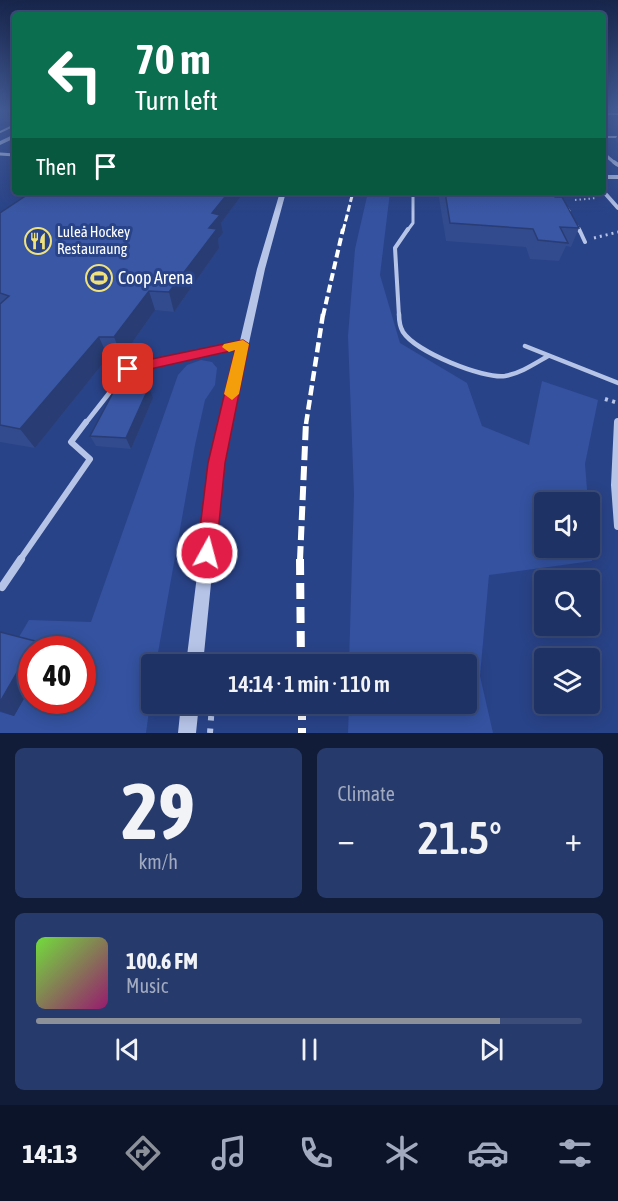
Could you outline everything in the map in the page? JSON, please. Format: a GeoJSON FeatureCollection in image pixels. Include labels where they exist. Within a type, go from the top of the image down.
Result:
{"type":"FeatureCollection","features":[{"type":"Feature","properties":{"kind":"street"},"geometry":{"type":"LineString","coordinates":[[606,155],[618,165]]}},
{"type":"Feature","properties":{"kind":"street"},"geometry":{"type":"LineString","coordinates":[[606,194],[618,208]]}},
{"type":"Feature","properties":{"kind":"street"},"geometry":{"type":"LineString","coordinates":[[195,654],[217,463],[243,344],[282,195]]}},
{"type":"Feature","properties":{"kind":"street"},"geometry":{"type":"LineString","coordinates":[[618,422],[615,485],[618,526]]}},
{"type":"Feature","properties":{"kind":"street"},"geometry":{"type":"LineString","coordinates":[[187,733],[189,714]]}},
{"type":"Feature","properties":{"kind":"lane"},"geometry":{"type":"LineString","coordinates":[[413,195],[413,223],[395,248],[399,323],[404,334],[432,354],[485,375],[504,376],[524,370],[548,356]]}},
{"type":"Feature","properties":{"kind":"lane"},"geometry":{"type":"LineString","coordinates":[[557,195],[565,202],[570,212]]}},
{"type":"Feature","properties":{"kind":"lane"},"geometry":{"type":"LineString","coordinates":[[575,222],[585,242]]}},
{"type":"Feature","properties":{"kind":"lane"},"geometry":{"type":"LineString","coordinates":[[2,587],[90,459],[71,442],[128,369],[243,344]]}},
{"type":"Feature","properties":{"kind":"lane"},"geometry":{"type":"LineString","coordinates":[[525,346],[618,383]]}},
{"type":"Feature","properties":{"kind":"path"},"geometry":{"type":"LineString","coordinates":[[585,242],[618,232]]}},
{"type":"Feature","properties":{"kind":"path"},"geometry":{"type":"LineString","coordinates":[[604,399],[618,403]]}},
{"type":"Feature","properties":{"kind":"path"},"geometry":{"type":"LineString","coordinates":[[210,733],[211,714]]}},
{"type":"Feature","properties":{"kind":"shaded area"},"geometry":{"type":"Polygon","coordinates":[[[367,195],[390,195],[380,275],[400,343],[467,383],[482,426],[529,445],[542,381],[598,400],[585,464],[587,492],[534,492],[534,558],[592,558],[592,561],[489,575],[480,676],[493,733],[348,733],[349,714],[477,714],[477,654],[349,654],[354,494],[348,336],[355,249],[367,195]]]}},
{"type":"Feature","properties":{"kind":"shaded area"},"geometry":{"type":"Polygon","coordinates":[[[201,360],[212,362],[217,368],[215,385],[205,400],[195,445],[158,654],[141,654],[141,714],[149,714],[146,733],[0,733],[0,712],[14,716],[18,709],[18,714],[96,714],[96,636],[20,636],[29,620],[91,622],[178,375],[187,365],[201,360]]]}},
{"type":"Feature","properties":{"kind":"building","name":"Coop Arena"},"geometry":{"type":"Polygon","coordinates":[[[27,195],[227,195],[212,213],[220,215],[209,228],[217,229],[169,292],[149,291],[114,337],[99,337],[20,429],[0,425],[0,304],[9,296],[0,293],[0,213],[27,195]]]}},
{"type":"Feature","properties":{"kind":"building"},"geometry":{"type":"Polygon","coordinates":[[[445,195],[554,195],[562,197],[579,228],[560,227],[568,243],[538,240],[533,229],[450,223],[445,195]]]}},
{"type":"Feature","properties":{"kind":"building"},"geometry":{"type":"Polygon","coordinates":[[[117,385],[149,387],[126,438],[90,436],[117,385]]]}},
{"type":"Feature","properties":{"kind":"building"},"geometry":{"type":"Polygon","coordinates":[[[0,632],[18,637],[18,671],[0,702],[0,632]]]}},
{"type":"Feature","properties":{"kind":"railway"},"geometry":{"type":"LineString","coordinates":[[343,231],[352,195]]}},
{"type":"Feature","properties":{"kind":"railway"},"geometry":{"type":"LineString","coordinates":[[323,316],[343,229]]}},
{"type":"Feature","properties":{"kind":"railway"},"geometry":{"type":"LineString","coordinates":[[306,424],[323,314]]}},
{"type":"Feature","properties":{"kind":"railway"},"geometry":{"type":"LineString","coordinates":[[300,560],[306,422]]}},
{"type":"Feature","properties":{"kind":"railway"},"geometry":{"type":"LineString","coordinates":[[300,560],[301,654]]}},
{"type":"Feature","properties":{"kind":"railway"},"geometry":{"type":"LineString","coordinates":[[302,714],[302,733]]}},
{"type":"Feature","properties":{"kind":"slow traffic"},"geometry":{"type":"LineString","coordinates":[[229,347],[243,344],[232,394]]}},
{"type":"Feature","properties":{"kind":"place","name":"Luleå Hockey Restauraung"},"geometry":{"type":"Point","coordinates":[38,241]}},
{"type":"Feature","properties":{"kind":"place","name":"Coop Arena"},"geometry":{"type":"Point","coordinates":[99,278]}},
{"type":"Feature","properties":{"kind":"route"},"geometry":{"type":"LineString","coordinates":[[128,369],[243,344],[217,463],[207,553]]}}]}
